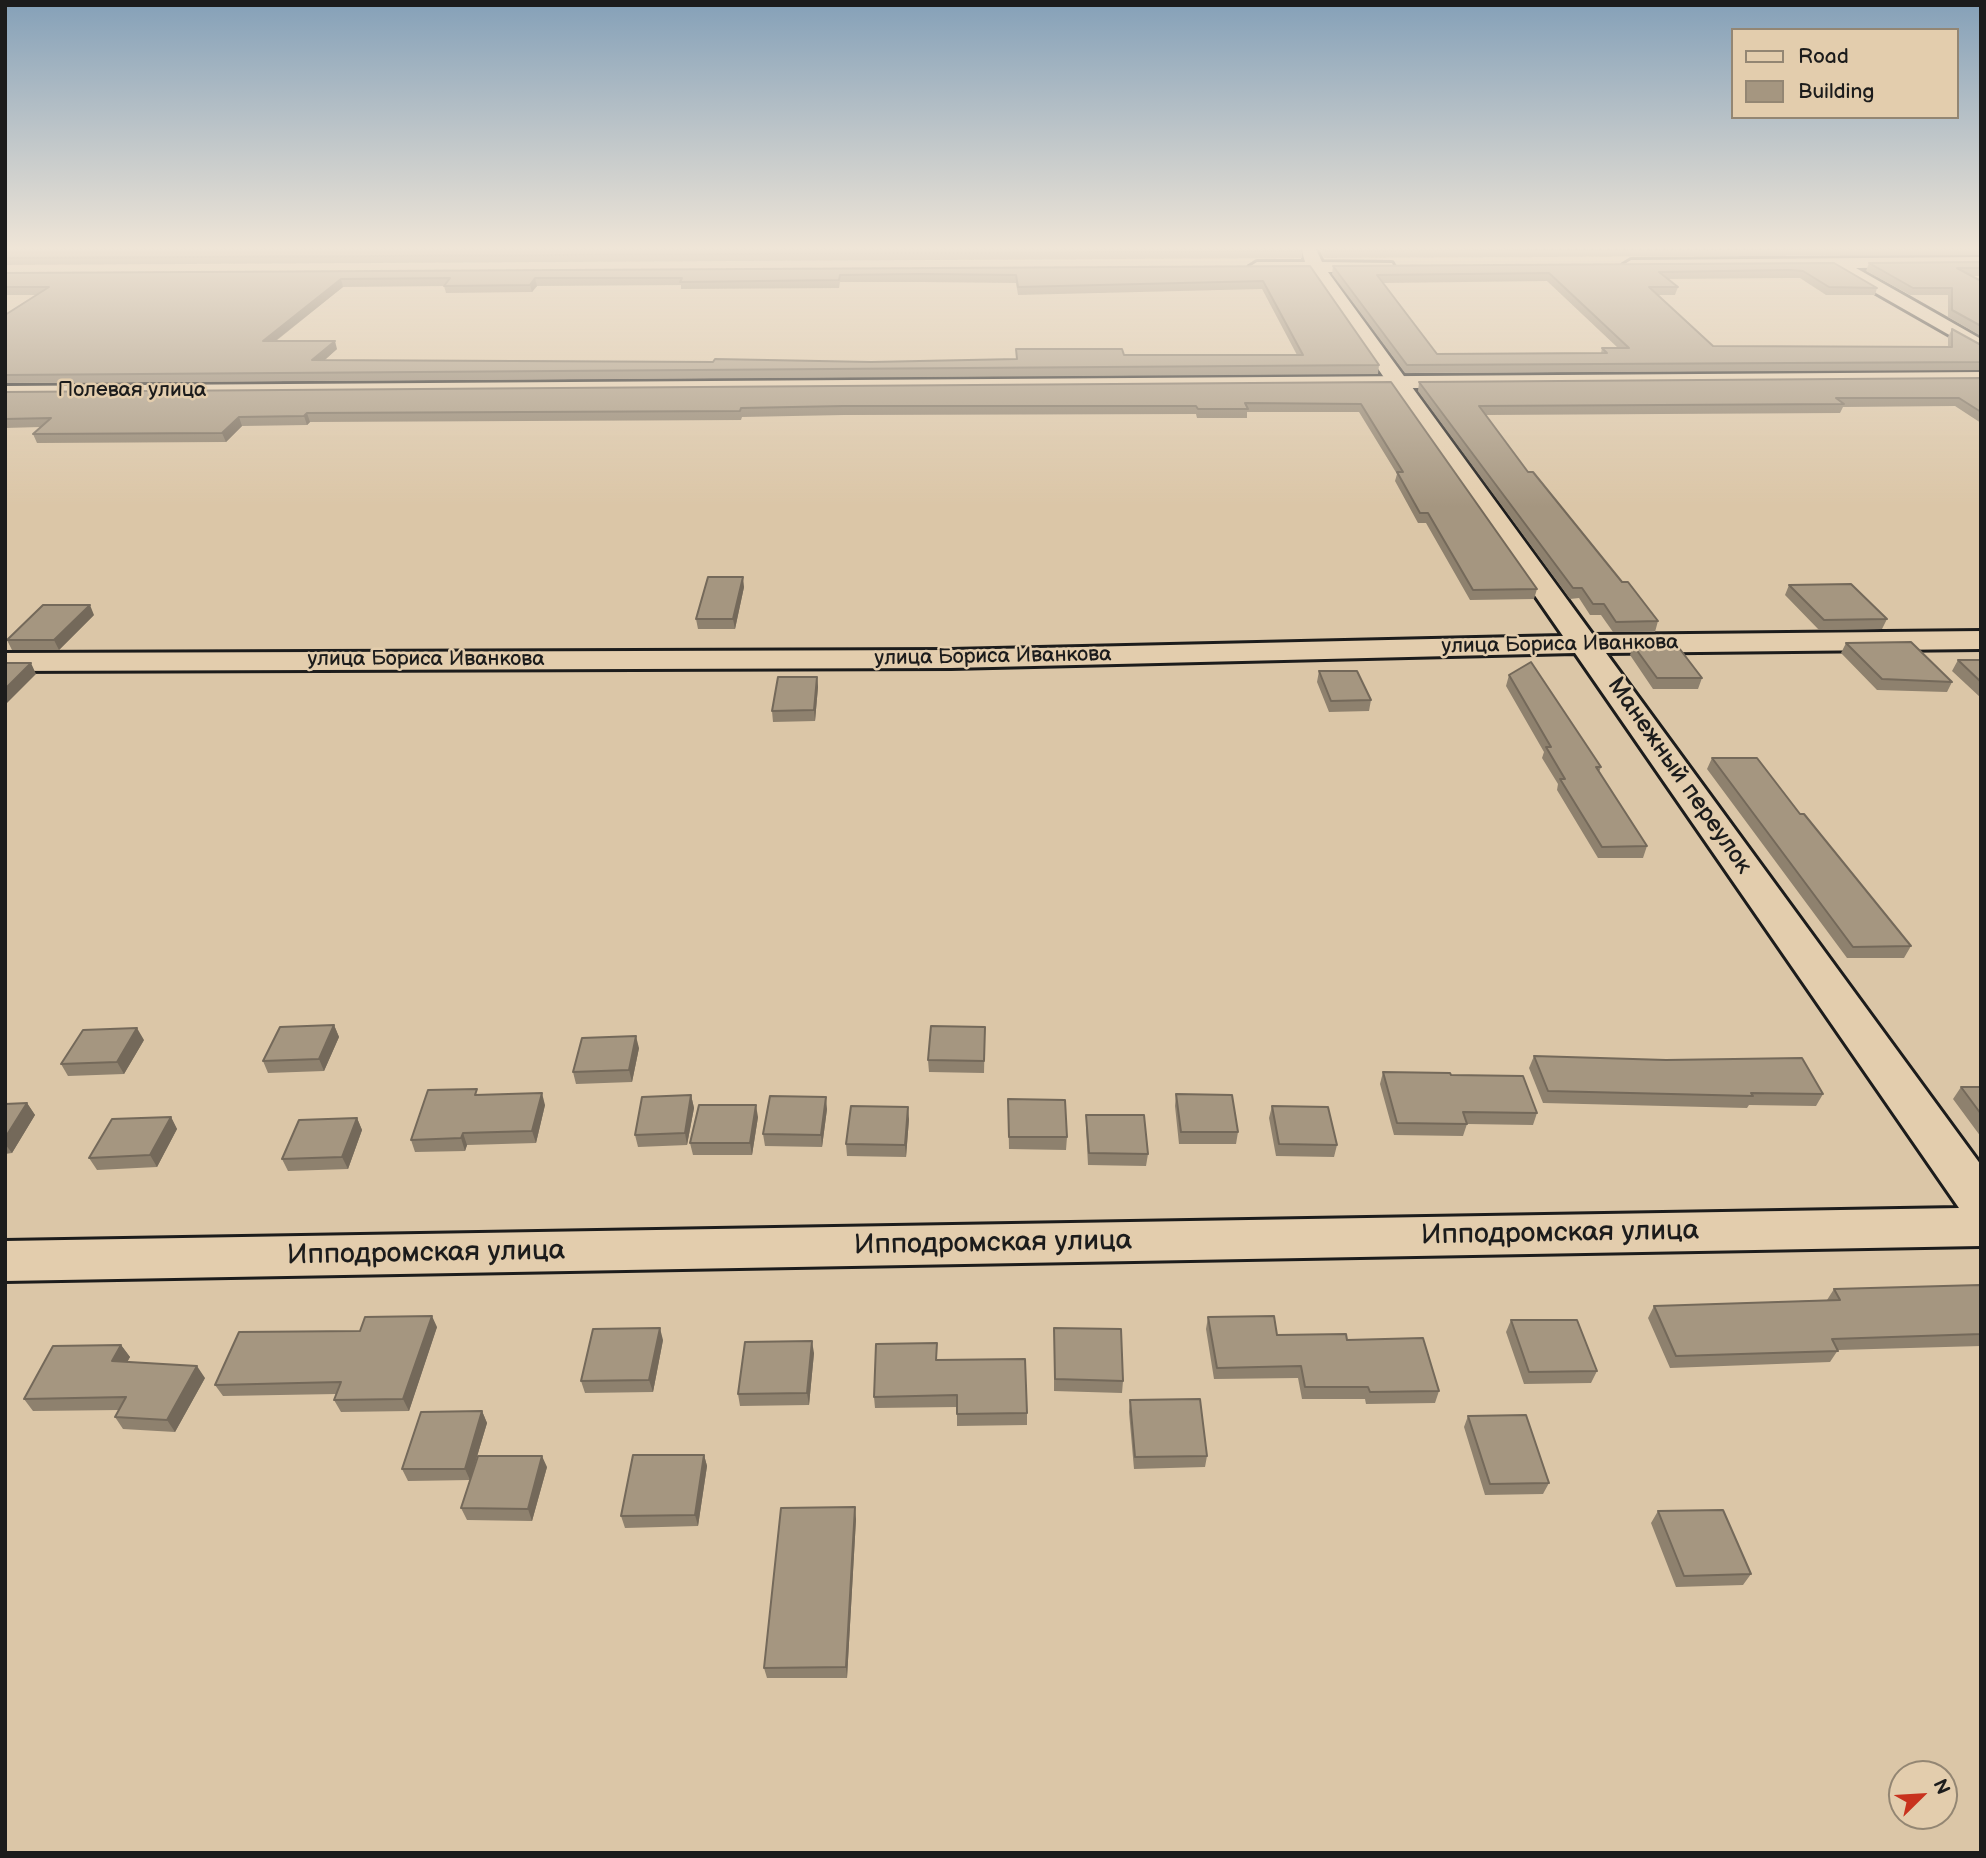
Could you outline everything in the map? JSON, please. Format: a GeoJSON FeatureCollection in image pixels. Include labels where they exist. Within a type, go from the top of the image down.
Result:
{"type":"FeatureCollection","features":[{"type":"Feature","properties":{"kind":"street","name":"Манежный переулок"},"geometry":{"type":"LineString","coordinates":[[1366,334],[1981,1202]]}},
{"type":"Feature","properties":{"kind":"street"},"geometry":{"type":"LineString","coordinates":[[1958,334],[1981,347]]}},
{"type":"Feature","properties":{"kind":"street","name":"Полевая улица"},"geometry":{"type":"LineString","coordinates":[[5,392],[1981,378]]}},
{"type":"Feature","properties":{"kind":"street","name":"улица Бориса Иванкова"},"geometry":{"type":"LineString","coordinates":[[5,662],[951,659],[1585,644],[1981,640]]}},
{"type":"Feature","properties":{"kind":"street","name":"Ипподромская улица"},"geometry":{"type":"LineString","coordinates":[[5,1261],[1981,1227]]}},
{"type":"Feature","properties":{"kind":"building"},"geometry":{"type":"Polygon","coordinates":[[[5,334],[272,334],[263,341],[335,341],[312,360],[713,362],[715,359],[871,362],[1017,359],[1016,349],[1122,349],[1124,355],[1303,355],[1291,334],[1357,334],[1379,365],[5,375],[5,334]]]}},
{"type":"Feature","properties":{"kind":"building"},"geometry":{"type":"Polygon","coordinates":[[[1384,334],[1422,334],[1437,354],[1607,353],[1602,348],[1629,348],[1614,334],[1700,334],[1713,346],[1952,347],[1952,334],[1961,334],[1981,345],[1981,362],[1407,365],[1384,334]]]}},
{"type":"Feature","properties":{"kind":"building"},"geometry":{"type":"Polygon","coordinates":[[[1981,378],[1981,412],[1959,398],[1836,398],[1844,404],[1479,406],[1528,472],[1533,472],[1622,582],[1628,582],[1658,621],[1616,622],[1604,604],[1593,604],[1582,588],[1573,588],[1419,382],[1981,378]]]}},
{"type":"Feature","properties":{"kind":"building"},"geometry":{"type":"Polygon","coordinates":[[[1391,382],[1537,589],[1473,590],[1428,513],[1420,513],[1397,472],[1403,472],[1361,404],[1245,403],[1248,409],[1198,409],[1196,406],[843,406],[741,408],[740,411],[307,413],[304,416],[239,417],[222,433],[33,434],[51,418],[5,419],[5,392],[1391,382]]]}},
{"type":"Feature","properties":{"kind":"building"},"geometry":{"type":"Polygon","coordinates":[[[708,577],[743,577],[733,619],[696,619],[708,577]]]}},
{"type":"Feature","properties":{"kind":"building"},"geometry":{"type":"Polygon","coordinates":[[[1851,584],[1887,619],[1824,620],[1789,585],[1851,584]]]}},
{"type":"Feature","properties":{"kind":"building"},"geometry":{"type":"Polygon","coordinates":[[[43,605],[90,605],[54,640],[7,640],[43,605]]]}},
{"type":"Feature","properties":{"kind":"building"},"geometry":{"type":"Polygon","coordinates":[[[1911,642],[1952,682],[1882,679],[1846,643],[1911,642]]]}},
{"type":"Feature","properties":{"kind":"building"},"geometry":{"type":"Polygon","coordinates":[[[1676,644],[1702,678],[1657,678],[1633,645],[1676,644]]]}},
{"type":"Feature","properties":{"kind":"building"},"geometry":{"type":"Polygon","coordinates":[[[1958,660],[1981,660],[1981,682],[1958,660]]]}},
{"type":"Feature","properties":{"kind":"building"},"geometry":{"type":"Polygon","coordinates":[[[1531,662],[1601,767],[1596,767],[1647,846],[1602,847],[1560,779],[1565,779],[1546,747],[1551,747],[1509,675],[1531,662]]]}},
{"type":"Feature","properties":{"kind":"building"},"geometry":{"type":"Polygon","coordinates":[[[5,663],[31,663],[5,689],[5,663]]]}},
{"type":"Feature","properties":{"kind":"building"},"geometry":{"type":"Polygon","coordinates":[[[1319,671],[1357,671],[1371,700],[1331,701],[1319,671]]]}},
{"type":"Feature","properties":{"kind":"building"},"geometry":{"type":"Polygon","coordinates":[[[778,677],[817,677],[814,710],[772,711],[778,677]]]}},
{"type":"Feature","properties":{"kind":"building"},"geometry":{"type":"Polygon","coordinates":[[[1712,758],[1757,758],[1800,814],[1804,814],[1911,946],[1853,947],[1712,758]]]}},
{"type":"Feature","properties":{"kind":"building"},"geometry":{"type":"Polygon","coordinates":[[[334,1025],[319,1059],[263,1061],[280,1027],[334,1025]]]}},
{"type":"Feature","properties":{"kind":"building"},"geometry":{"type":"Polygon","coordinates":[[[931,1026],[985,1027],[984,1061],[928,1060],[931,1026]]]}},
{"type":"Feature","properties":{"kind":"building"},"geometry":{"type":"Polygon","coordinates":[[[137,1028],[117,1062],[61,1064],[83,1030],[137,1028]]]}},
{"type":"Feature","properties":{"kind":"building"},"geometry":{"type":"Polygon","coordinates":[[[636,1036],[629,1070],[573,1072],[582,1038],[636,1036]]]}},
{"type":"Feature","properties":{"kind":"building"},"geometry":{"type":"Polygon","coordinates":[[[1534,1056],[1666,1060],[1802,1058],[1823,1094],[1751,1093],[1753,1096],[1548,1091],[1534,1056]]]}},
{"type":"Feature","properties":{"kind":"building"},"geometry":{"type":"Polygon","coordinates":[[[1383,1072],[1523,1076],[1537,1113],[1463,1112],[1467,1124],[1397,1123],[1383,1072]]]}},
{"type":"Feature","properties":{"kind":"building"},"geometry":{"type":"Polygon","coordinates":[[[1961,1087],[1981,1087],[1981,1114],[1961,1087]]]}},
{"type":"Feature","properties":{"kind":"building"},"geometry":{"type":"Polygon","coordinates":[[[477,1089],[475,1095],[542,1093],[532,1131],[463,1133],[461,1138],[411,1140],[428,1090],[477,1089]]]}},
{"type":"Feature","properties":{"kind":"building"},"geometry":{"type":"Polygon","coordinates":[[[1176,1094],[1232,1095],[1238,1132],[1181,1132],[1176,1094]]]}},
{"type":"Feature","properties":{"kind":"building"},"geometry":{"type":"Polygon","coordinates":[[[691,1095],[685,1133],[635,1135],[642,1097],[691,1095]]]}},
{"type":"Feature","properties":{"kind":"building"},"geometry":{"type":"Polygon","coordinates":[[[770,1096],[826,1097],[821,1135],[763,1134],[770,1096]]]}},
{"type":"Feature","properties":{"kind":"building"},"geometry":{"type":"Polygon","coordinates":[[[1008,1099],[1065,1100],[1067,1137],[1009,1137],[1008,1099]]]}},
{"type":"Feature","properties":{"kind":"building"},"geometry":{"type":"Polygon","coordinates":[[[27,1103],[5,1138],[5,1104],[27,1103]]]}},
{"type":"Feature","properties":{"kind":"building"},"geometry":{"type":"Polygon","coordinates":[[[699,1105],[756,1105],[750,1143],[690,1143],[699,1105]]]}},
{"type":"Feature","properties":{"kind":"building"},"geometry":{"type":"Polygon","coordinates":[[[851,1106],[908,1107],[905,1145],[846,1144],[851,1106]]]}},
{"type":"Feature","properties":{"kind":"building"},"geometry":{"type":"Polygon","coordinates":[[[1272,1106],[1328,1107],[1337,1145],[1279,1144],[1272,1106]]]}},
{"type":"Feature","properties":{"kind":"building"},"geometry":{"type":"Polygon","coordinates":[[[1086,1115],[1144,1115],[1148,1154],[1089,1153],[1086,1115]]]}},
{"type":"Feature","properties":{"kind":"building"},"geometry":{"type":"Polygon","coordinates":[[[171,1117],[150,1155],[89,1158],[112,1119],[171,1117]]]}},
{"type":"Feature","properties":{"kind":"building"},"geometry":{"type":"Polygon","coordinates":[[[357,1118],[342,1157],[282,1159],[299,1120],[357,1118]]]}},
{"type":"Feature","properties":{"kind":"building"},"geometry":{"type":"Polygon","coordinates":[[[1980,1285],[1981,1334],[1832,1339],[1838,1351],[1676,1356],[1654,1306],[1840,1300],[1834,1289],[1980,1285]]]}},
{"type":"Feature","properties":{"kind":"building"},"geometry":{"type":"Polygon","coordinates":[[[432,1316],[403,1399],[334,1400],[341,1382],[215,1385],[239,1332],[360,1331],[365,1317],[432,1316]]]}},
{"type":"Feature","properties":{"kind":"building"},"geometry":{"type":"Polygon","coordinates":[[[1274,1316],[1277,1335],[1346,1334],[1347,1340],[1423,1338],[1439,1391],[1370,1392],[1368,1387],[1305,1387],[1301,1366],[1217,1368],[1208,1317],[1274,1316]]]}},
{"type":"Feature","properties":{"kind":"building"},"geometry":{"type":"Polygon","coordinates":[[[1511,1320],[1577,1320],[1597,1371],[1529,1372],[1511,1320]]]}},
{"type":"Feature","properties":{"kind":"building"},"geometry":{"type":"Polygon","coordinates":[[[660,1328],[649,1380],[581,1381],[593,1329],[660,1328]]]}},
{"type":"Feature","properties":{"kind":"building"},"geometry":{"type":"Polygon","coordinates":[[[1054,1328],[1121,1329],[1123,1381],[1055,1379],[1054,1328]]]}},
{"type":"Feature","properties":{"kind":"building"},"geometry":{"type":"Polygon","coordinates":[[[812,1341],[807,1393],[738,1394],[745,1342],[812,1341]]]}},
{"type":"Feature","properties":{"kind":"building"},"geometry":{"type":"Polygon","coordinates":[[[937,1343],[936,1360],[1025,1359],[1027,1413],[957,1414],[957,1395],[874,1397],[876,1344],[937,1343]]]}},
{"type":"Feature","properties":{"kind":"building"},"geometry":{"type":"Polygon","coordinates":[[[121,1345],[112,1361],[197,1366],[167,1420],[115,1417],[126,1397],[24,1399],[53,1346],[121,1345]]]}},
{"type":"Feature","properties":{"kind":"building"},"geometry":{"type":"Polygon","coordinates":[[[1200,1399],[1207,1456],[1135,1457],[1130,1400],[1200,1399]]]}},
{"type":"Feature","properties":{"kind":"building"},"geometry":{"type":"Polygon","coordinates":[[[482,1411],[465,1469],[402,1469],[421,1412],[482,1411]]]}},
{"type":"Feature","properties":{"kind":"building"},"geometry":{"type":"Polygon","coordinates":[[[1526,1415],[1549,1483],[1490,1484],[1468,1416],[1526,1415]]]}},
{"type":"Feature","properties":{"kind":"building"},"geometry":{"type":"Polygon","coordinates":[[[633,1455],[704,1455],[695,1515],[621,1516],[633,1455]]]}},
{"type":"Feature","properties":{"kind":"building"},"geometry":{"type":"Polygon","coordinates":[[[478,1456],[542,1456],[528,1509],[461,1508],[478,1456]]]}},
{"type":"Feature","properties":{"kind":"building"},"geometry":{"type":"Polygon","coordinates":[[[855,1507],[846,1667],[764,1668],[781,1508],[855,1507]]]}},
{"type":"Feature","properties":{"kind":"building"},"geometry":{"type":"Polygon","coordinates":[[[1723,1510],[1751,1574],[1684,1576],[1658,1511],[1723,1510]]]}}]}
